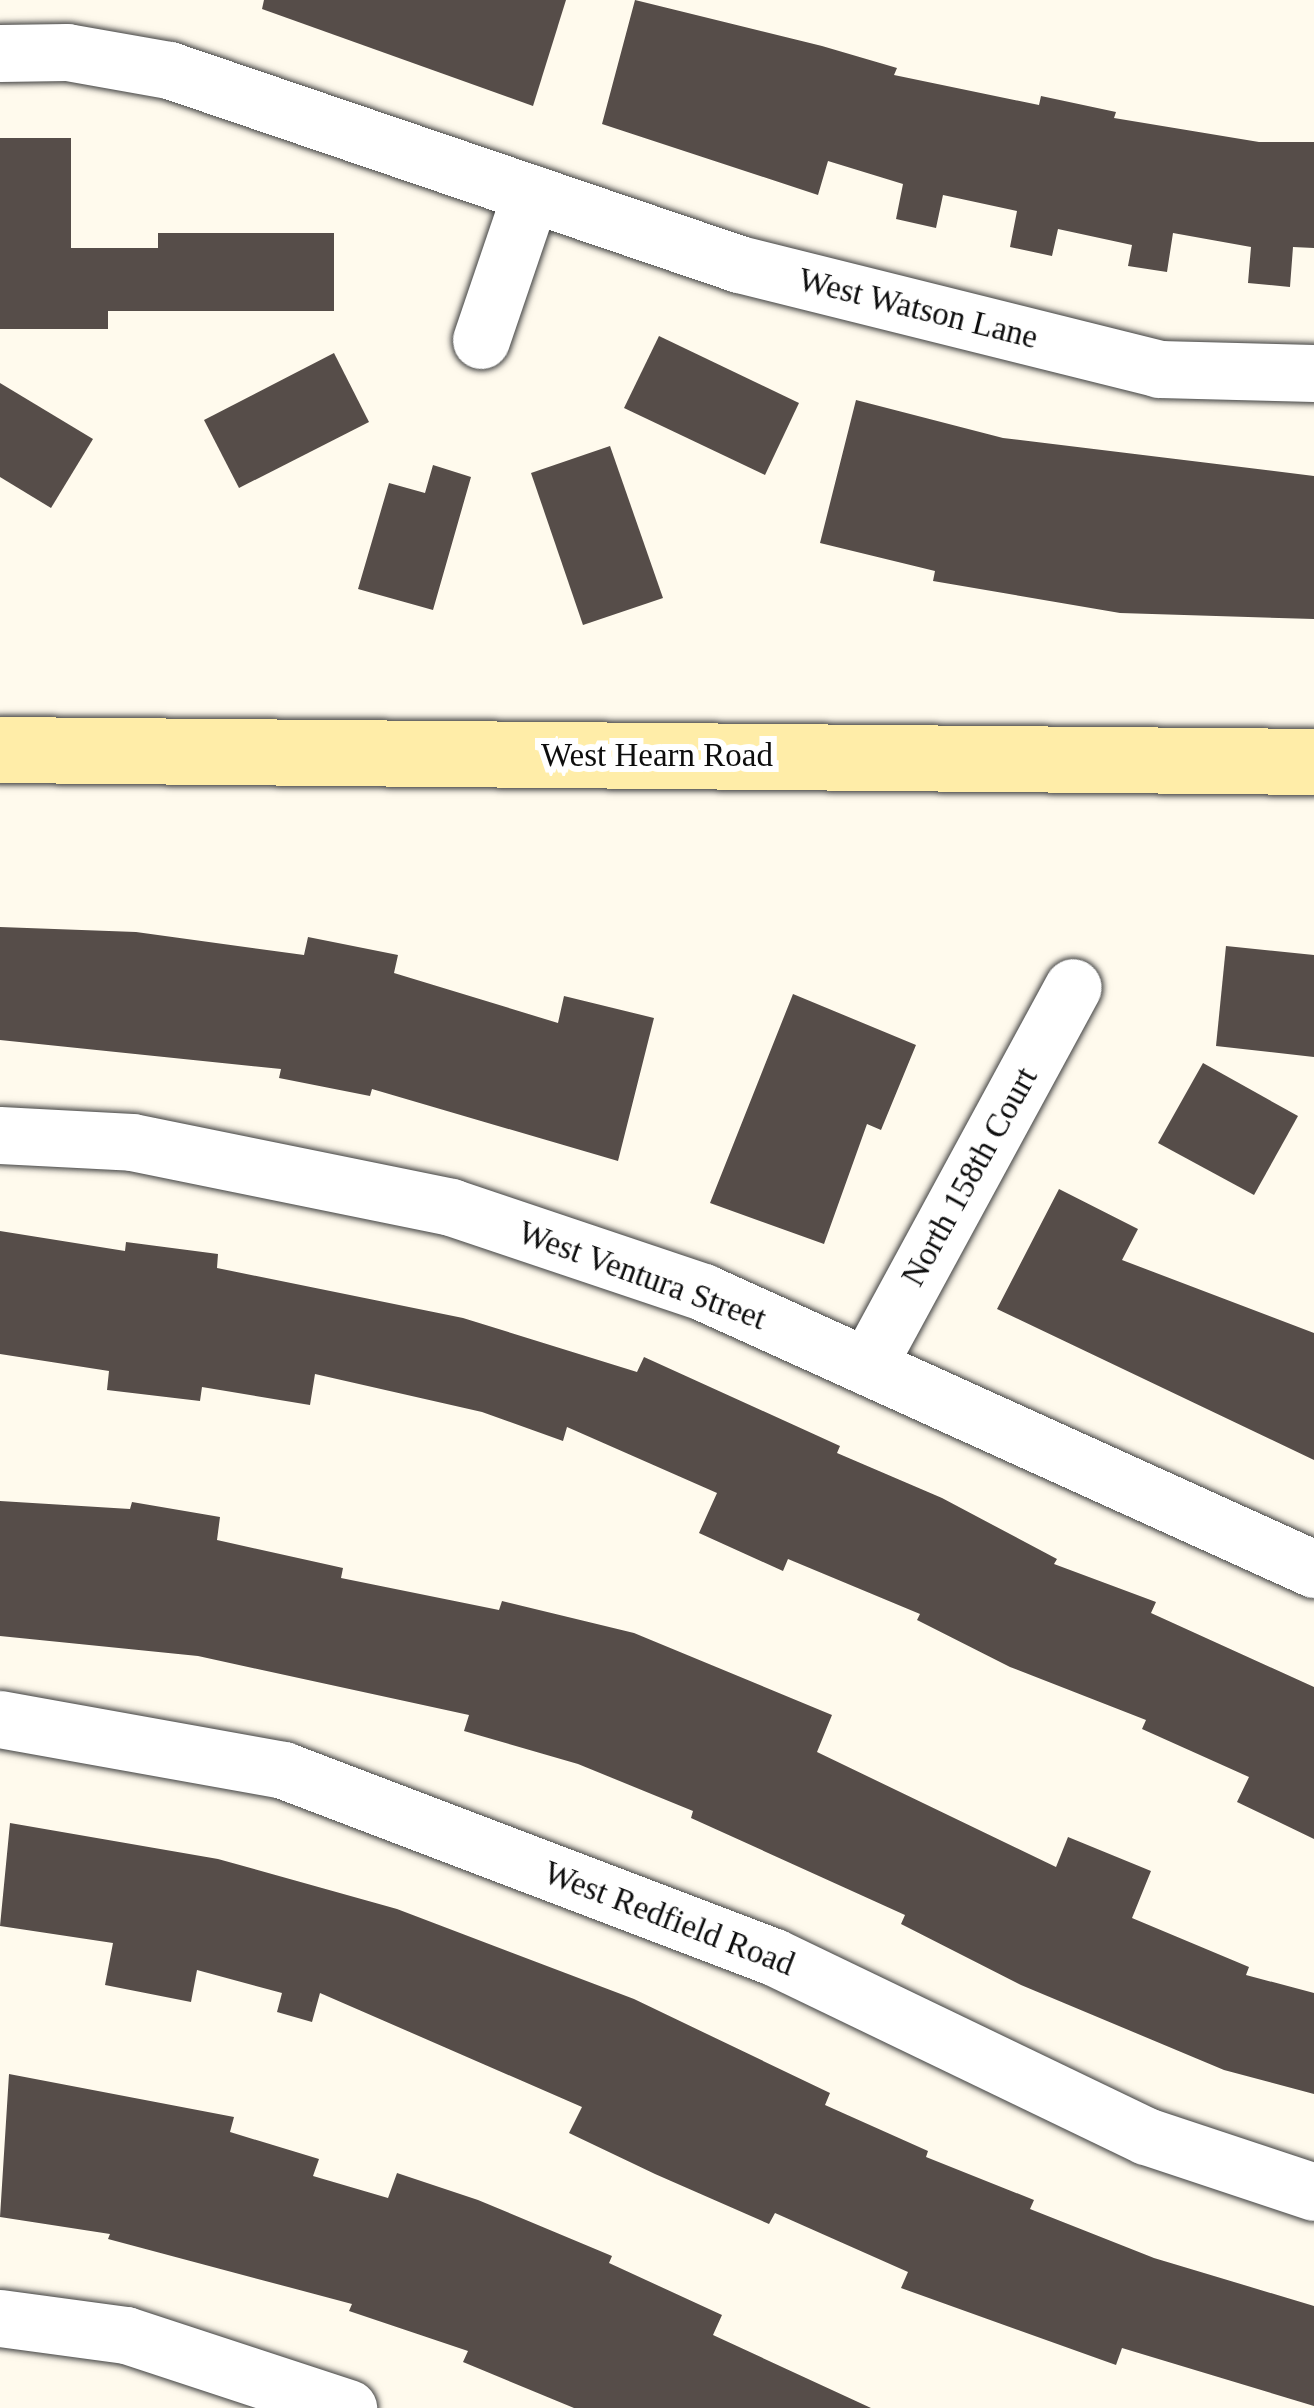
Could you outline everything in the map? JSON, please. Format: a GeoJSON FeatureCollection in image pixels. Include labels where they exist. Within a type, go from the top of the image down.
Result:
{"type":"FeatureCollection","features":[{"type":"Feature","properties":{"kind":"street","name":"West Watson Lane"},"geometry":{"type":"LineString","coordinates":[[0,53],[67,52],[169,70],[739,264],[1159,369],[1314,373]]}},
{"type":"Feature","properties":{"kind":"street"},"geometry":{"type":"LineString","coordinates":[[481,340],[531,193]]}},
{"type":"Feature","properties":{"kind":"street","name":"West Hearn Road"},"geometry":{"type":"LineString","coordinates":[[0,750],[1314,762]]}},
{"type":"Feature","properties":{"kind":"street","name":"North 158th Court"},"geometry":{"type":"LineString","coordinates":[[867,1366],[1073,987]]}},
{"type":"Feature","properties":{"kind":"street","name":"West Ventura Street"},"geometry":{"type":"LineString","coordinates":[[0,1136],[132,1142],[452,1207],[703,1292],[1314,1569]]}},
{"type":"Feature","properties":{"kind":"street","name":"West Redfield Road"},"geometry":{"type":"LineString","coordinates":[[0,1719],[283,1770],[774,1957],[1146,2136],[1314,2192]]}},
{"type":"Feature","properties":{"kind":"street"},"geometry":{"type":"LineString","coordinates":[[0,2318],[126,2335],[348,2408]]}},
{"type":"Feature","properties":{"kind":"building"},"geometry":{"type":"Polygon","coordinates":[[[264,0],[566,0],[533,106],[262,9],[264,0]]]}},
{"type":"Feature","properties":{"kind":"building"},"geometry":{"type":"Polygon","coordinates":[[[635,0],[822,46],[897,68],[894,75],[1039,105],[1041,96],[1116,112],[1114,118],[1259,142],[1314,142],[1314,248],[1293,247],[1290,287],[1248,283],[1251,247],[1173,233],[1167,272],[1128,266],[1132,245],[1058,229],[1052,256],[1010,247],[1017,211],[943,195],[936,228],[896,219],[903,184],[828,161],[818,195],[602,124],[635,0]]]}},
{"type":"Feature","properties":{"kind":"building"},"geometry":{"type":"Polygon","coordinates":[[[0,138],[71,138],[71,248],[158,248],[158,233],[334,233],[334,311],[108,311],[108,329],[0,329],[0,138]]]}},
{"type":"Feature","properties":{"kind":"building"},"geometry":{"type":"Polygon","coordinates":[[[659,336],[799,403],[765,475],[624,408],[659,336]]]}},
{"type":"Feature","properties":{"kind":"building"},"geometry":{"type":"Polygon","coordinates":[[[334,353],[369,422],[239,488],[204,420],[334,353]]]}},
{"type":"Feature","properties":{"kind":"building"},"geometry":{"type":"Polygon","coordinates":[[[0,383],[93,439],[51,508],[0,477],[0,383]]]}},
{"type":"Feature","properties":{"kind":"building"},"geometry":{"type":"Polygon","coordinates":[[[856,400],[1003,438],[1314,476],[1314,619],[1120,613],[933,581],[935,571],[820,543],[856,400]]]}},
{"type":"Feature","properties":{"kind":"building"},"geometry":{"type":"Polygon","coordinates":[[[610,446],[663,598],[583,625],[531,473],[610,446]]]}},
{"type":"Feature","properties":{"kind":"building"},"geometry":{"type":"Polygon","coordinates":[[[433,465],[471,477],[433,610],[358,589],[389,483],[425,493],[433,465]]]}},
{"type":"Feature","properties":{"kind":"building"},"geometry":{"type":"Polygon","coordinates":[[[0,927],[136,932],[304,955],[308,937],[398,955],[394,973],[558,1023],[564,996],[654,1018],[618,1161],[372,1089],[370,1096],[279,1078],[281,1069],[0,1040],[0,927]]]}},
{"type":"Feature","properties":{"kind":"building"},"geometry":{"type":"Polygon","coordinates":[[[1226,946],[1314,955],[1314,1057],[1216,1046],[1226,946]]]}},
{"type":"Feature","properties":{"kind":"building"},"geometry":{"type":"Polygon","coordinates":[[[793,994],[916,1045],[881,1130],[867,1124],[824,1244],[710,1203],[793,994]]]}},
{"type":"Feature","properties":{"kind":"building"},"geometry":{"type":"Polygon","coordinates":[[[1203,1063],[1298,1116],[1254,1195],[1158,1143],[1203,1063]]]}},
{"type":"Feature","properties":{"kind":"building"},"geometry":{"type":"Polygon","coordinates":[[[1059,1189],[1138,1229],[1122,1260],[1314,1333],[1314,1460],[997,1309],[1059,1189]]]}},
{"type":"Feature","properties":{"kind":"building"},"geometry":{"type":"Polygon","coordinates":[[[0,1231],[125,1251],[126,1242],[218,1254],[217,1268],[463,1318],[637,1372],[644,1357],[840,1446],[837,1453],[942,1498],[1057,1559],[1054,1564],[1156,1602],[1151,1613],[1314,1687],[1314,1839],[1237,1802],[1249,1777],[1142,1729],[1146,1720],[1010,1667],[917,1620],[920,1614],[788,1559],[783,1571],[699,1533],[717,1493],[567,1427],[563,1441],[482,1412],[315,1374],[310,1405],[202,1387],[200,1401],[107,1390],[109,1371],[0,1354],[0,1231]]]}},
{"type":"Feature","properties":{"kind":"building"},"geometry":{"type":"Polygon","coordinates":[[[0,1501],[130,1509],[132,1502],[220,1517],[217,1540],[343,1568],[341,1578],[499,1610],[502,1601],[634,1633],[832,1715],[817,1752],[1056,1867],[1068,1837],[1151,1871],[1132,1918],[1249,1967],[1246,1975],[1314,1993],[1314,2094],[1224,2070],[1021,1985],[901,1924],[905,1915],[691,1818],[693,1811],[578,1764],[464,1731],[469,1715],[198,1656],[0,1636],[0,1501]]]}},
{"type":"Feature","properties":{"kind":"building"},"geometry":{"type":"Polygon","coordinates":[[[10,1823],[218,1859],[397,1909],[634,1999],[830,2093],[825,2105],[928,2151],[926,2157],[1034,2200],[1030,2209],[1154,2258],[1314,2306],[1314,2406],[1122,2348],[1116,2365],[901,2288],[908,2272],[775,2213],[769,2224],[655,2174],[569,2133],[582,2107],[320,1993],[312,2022],[277,2012],[282,1993],[197,1970],[191,2002],[105,1985],[113,1943],[0,1926],[10,1823]]]}},
{"type":"Feature","properties":{"kind":"building"},"geometry":{"type":"Polygon","coordinates":[[[9,2074],[234,2117],[230,2132],[319,2159],[313,2176],[388,2198],[397,2173],[478,2200],[612,2256],[609,2263],[722,2315],[713,2335],[871,2408],[574,2408],[463,2362],[468,2351],[349,2311],[352,2304],[108,2239],[110,2234],[0,2217],[9,2074]]]}}]}
